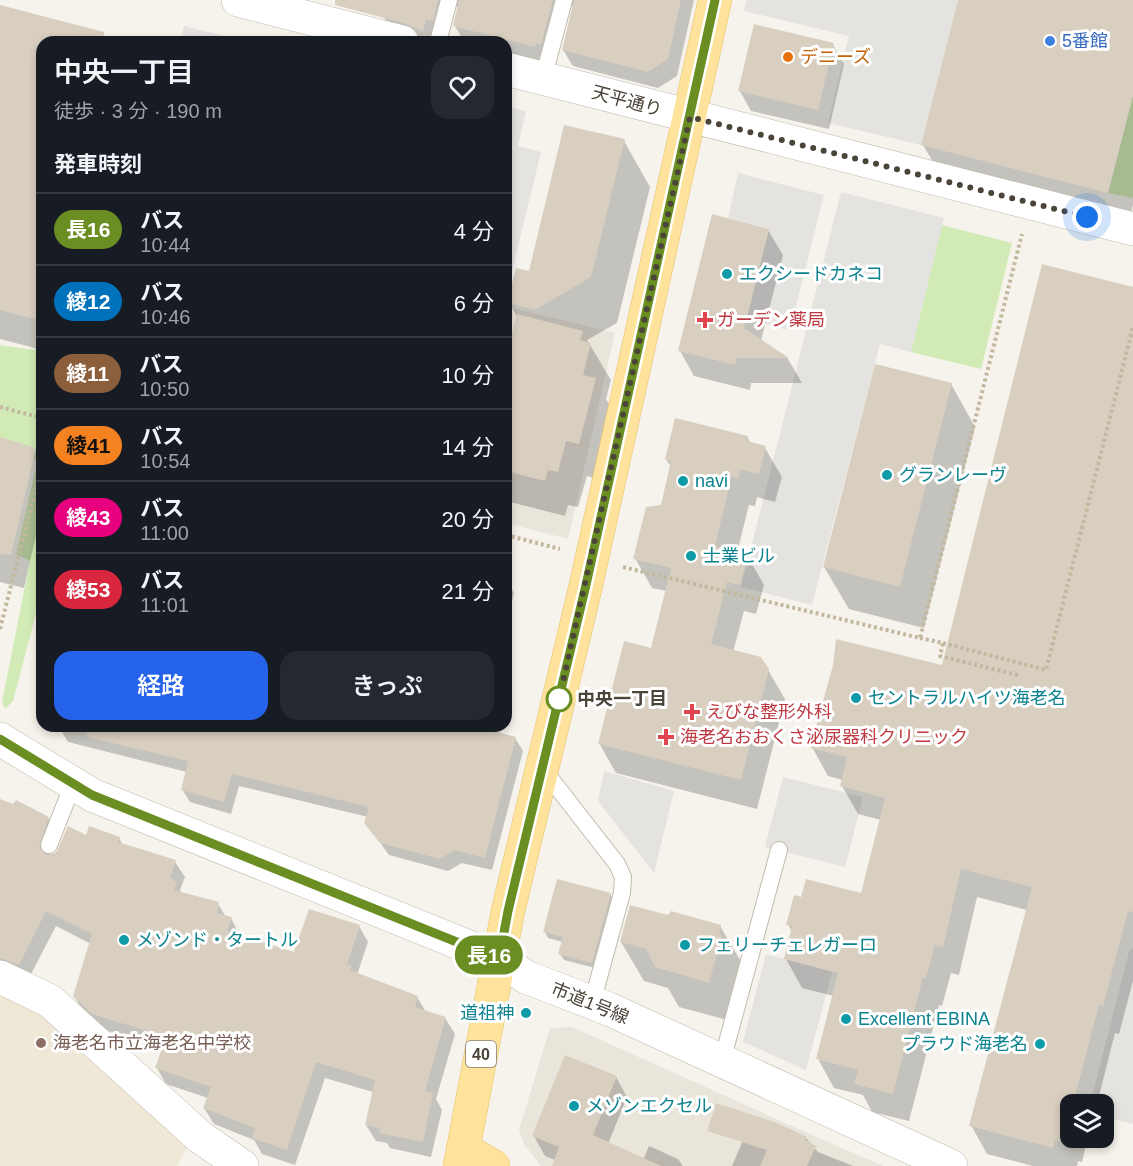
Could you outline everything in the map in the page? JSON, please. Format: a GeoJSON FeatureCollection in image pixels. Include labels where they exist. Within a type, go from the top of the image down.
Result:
{"type":"FeatureCollection","features":[{"type":"Feature","properties":{"kind":"main road","name":"40"},"geometry":{"type":"LineString","coordinates":[[493,1166],[462,1157],[508,911],[543,769],[715,0]]}},
{"type":"Feature","properties":{"kind":"street"},"geometry":{"type":"LineString","coordinates":[[238,0],[379,36]]}},
{"type":"Feature","properties":{"kind":"street","name":"天平通り"},"geometry":{"type":"LineString","coordinates":[[512,71],[1133,229]]}},
{"type":"Feature","properties":{"kind":"street","name":"市道1号線"},"geometry":{"type":"LineString","coordinates":[[0,739],[92,795],[196,839],[228,848],[499,959],[526,977],[592,1003],[951,1166]]}},
{"type":"Feature","properties":{"kind":"street"},"geometry":{"type":"LineString","coordinates":[[0,977],[50,1001],[200,1137],[242,1166]]}},
{"type":"Feature","properties":{"kind":"lane"},"geometry":{"type":"LineString","coordinates":[[439,36],[448,0]]}},
{"type":"Feature","properties":{"kind":"lane"},"geometry":{"type":"LineString","coordinates":[[543,79],[564,0]]}},
{"type":"Feature","properties":{"kind":"lane"},"geometry":{"type":"LineString","coordinates":[[543,769],[617,864],[623,877],[609,945],[592,1003]]}},
{"type":"Feature","properties":{"kind":"lane"},"geometry":{"type":"LineString","coordinates":[[49,845],[73,784]]}},
{"type":"Feature","properties":{"kind":"lane"},"geometry":{"type":"LineString","coordinates":[[722,1061],[779,850]]}},
{"type":"Feature","properties":{"kind":"path"},"geometry":{"type":"LineString","coordinates":[[920,638],[1024,230]]}},
{"type":"Feature","properties":{"kind":"path"},"geometry":{"type":"LineString","coordinates":[[623,567],[1046,670],[1133,327]]}},
{"type":"Feature","properties":{"kind":"path"},"geometry":{"type":"LineString","coordinates":[[0,407],[36,416]]}},
{"type":"Feature","properties":{"kind":"path"},"geometry":{"type":"LineString","coordinates":[[0,629],[36,488]]}},
{"type":"Feature","properties":{"kind":"path"},"geometry":{"type":"LineString","coordinates":[[512,537],[561,549]]}},
{"type":"Feature","properties":{"kind":"path"},"geometry":{"type":"LineString","coordinates":[[943,644],[940,656],[1018,675]]}},
{"type":"Feature","properties":{"kind":"shaded area"},"geometry":{"type":"Polygon","coordinates":[[[747,0],[958,0],[921,145],[828,123],[849,36],[744,11],[747,0]]]}},
{"type":"Feature","properties":{"kind":"shaded area"},"geometry":{"type":"Polygon","coordinates":[[[184,26],[225,36],[182,36],[184,26]]]}},
{"type":"Feature","properties":{"kind":"shaded area"},"geometry":{"type":"Polygon","coordinates":[[[512,108],[526,111],[518,146],[541,152],[512,271],[512,108]]]}},
{"type":"Feature","properties":{"kind":"shaded area"},"geometry":{"type":"Polygon","coordinates":[[[738,173],[824,195],[790,330],[747,319],[769,229],[728,218],[738,173]]]}},
{"type":"Feature","properties":{"kind":"shaded area"},"geometry":{"type":"Polygon","coordinates":[[[841,192],[944,218],[911,352],[880,344],[812,605],[741,587],[841,192]]]}},
{"type":"Feature","properties":{"kind":"shaded area"},"geometry":{"type":"Polygon","coordinates":[[[512,308],[615,333],[568,539],[512,525],[512,308]]]}},
{"type":"Feature","properties":{"kind":"shaded area"},"geometry":{"type":"Polygon","coordinates":[[[604,771],[674,791],[654,873],[598,801],[604,771]]]}},
{"type":"Feature","properties":{"kind":"shaded area"},"geometry":{"type":"Polygon","coordinates":[[[783,777],[863,797],[845,867],[765,847],[783,777]]]}},
{"type":"Feature","properties":{"kind":"shaded area"},"geometry":{"type":"Polygon","coordinates":[[[1130,948],[1133,949],[1133,1124],[1114,1119],[1114,1094],[1093,1094],[1130,948]]]}},
{"type":"Feature","properties":{"kind":"shaded area"},"geometry":{"type":"Polygon","coordinates":[[[766,954],[832,972],[806,1070],[743,1042],[766,954]]]}},
{"type":"Feature","properties":{"kind":"shaded area","name":"海老名市立海老名中学校"},"geometry":{"type":"Polygon","coordinates":[[[0,986],[40,1004],[193,1136],[177,1166],[0,1166],[0,986]]]}},
{"type":"Feature","properties":{"kind":"shaded area"},"geometry":{"type":"Polygon","coordinates":[[[572,1027],[884,1166],[541,1166],[524,1144],[519,1130],[550,1028],[572,1027]]]}},
{"type":"Feature","properties":{"kind":"green space"},"geometry":{"type":"Polygon","coordinates":[[[1133,95],[1133,198],[1108,193],[1133,95]]]}},
{"type":"Feature","properties":{"kind":"green space"},"geometry":{"type":"Polygon","coordinates":[[[942,225],[1012,243],[981,369],[911,352],[942,225]]]}},
{"type":"Feature","properties":{"kind":"green space"},"geometry":{"type":"Polygon","coordinates":[[[0,345],[36,350],[36,459],[0,448],[0,345]]]}},
{"type":"Feature","properties":{"kind":"green space"},"geometry":{"type":"Polygon","coordinates":[[[36,469],[36,614],[13,701],[5,709],[2,702],[30,561],[16,554],[36,469]]]}},
{"type":"Feature","properties":{"kind":"building"},"geometry":{"type":"Polygon","coordinates":[[[335,0],[438,0],[433,21],[426,19],[423,32],[407,24],[335,5],[335,0]]]}},
{"type":"Feature","properties":{"kind":"building"},"geometry":{"type":"Polygon","coordinates":[[[459,0],[553,0],[541,44],[536,43],[535,47],[512,41],[512,36],[492,36],[453,26],[459,0]]]}},
{"type":"Feature","properties":{"kind":"building"},"geometry":{"type":"Polygon","coordinates":[[[574,0],[681,0],[668,59],[648,72],[562,50],[574,0]]]}},
{"type":"Feature","properties":{"kind":"building"},"geometry":{"type":"Polygon","coordinates":[[[958,0],[1133,0],[1133,95],[1108,193],[921,145],[958,0]]]}},
{"type":"Feature","properties":{"kind":"building"},"geometry":{"type":"Polygon","coordinates":[[[0,5],[104,32],[104,36],[36,36],[36,319],[0,310],[0,5]]]}},
{"type":"Feature","properties":{"kind":"building","name":"デニーズ"},"geometry":{"type":"Polygon","coordinates":[[[754,24],[834,43],[818,110],[738,91],[754,24]]]}},
{"type":"Feature","properties":{"kind":"building"},"geometry":{"type":"Polygon","coordinates":[[[564,125],[625,139],[591,277],[535,310],[512,304],[512,284],[516,268],[529,271],[564,125]]]}},
{"type":"Feature","properties":{"kind":"building","name":"エクシードカネコ"},"geometry":{"type":"Polygon","coordinates":[[[712,214],[769,229],[744,328],[789,358],[737,358],[735,365],[678,351],[712,214]]]}},
{"type":"Feature","properties":{"kind":"building"},"geometry":{"type":"Polygon","coordinates":[[[1042,264],[1133,287],[1133,912],[1128,911],[1103,1006],[1099,1005],[1076,1094],[1060,1094],[1060,1142],[1055,1140],[1053,1148],[969,1126],[1032,887],[961,869],[943,947],[935,945],[926,978],[923,977],[893,1094],[854,1084],[858,1070],[816,1059],[838,973],[784,959],[792,926],[786,925],[794,895],[801,897],[806,879],[861,893],[885,798],[840,786],[847,757],[810,748],[833,665],[836,639],[942,665],[1042,264]]]}},
{"type":"Feature","properties":{"kind":"building"},"geometry":{"type":"Polygon","coordinates":[[[517,314],[583,331],[580,340],[591,343],[583,375],[596,378],[579,444],[566,441],[558,472],[548,470],[545,481],[512,473],[512,334],[517,314]]]}},
{"type":"Feature","properties":{"kind":"building","name":"グランレーヴ"},"geometry":{"type":"Polygon","coordinates":[[[875,364],[952,383],[900,587],[823,567],[875,364]]]}},
{"type":"Feature","properties":{"kind":"building"},"geometry":{"type":"Polygon","coordinates":[[[675,418],[748,436],[747,441],[766,446],[759,474],[740,469],[738,478],[732,476],[715,546],[748,554],[740,585],[727,582],[711,644],[761,657],[769,669],[741,780],[598,744],[624,641],[651,648],[671,568],[633,559],[646,507],[661,505],[671,461],[665,459],[675,418]]]}},
{"type":"Feature","properties":{"kind":"building"},"geometry":{"type":"Polygon","coordinates":[[[0,437],[36,448],[11,555],[0,554],[0,437]]]}},
{"type":"Feature","properties":{"kind":"building"},"geometry":{"type":"Polygon","coordinates":[[[87,732],[498,732],[516,737],[485,858],[454,850],[440,859],[380,843],[364,823],[369,807],[232,774],[224,802],[181,790],[188,761],[87,737],[87,732]]]}},
{"type":"Feature","properties":{"kind":"building"},"geometry":{"type":"Polygon","coordinates":[[[0,799],[13,804],[16,800],[49,817],[39,846],[46,855],[56,853],[68,826],[86,835],[89,826],[120,837],[118,842],[176,860],[170,878],[177,882],[174,890],[219,902],[217,913],[232,917],[227,931],[294,952],[309,909],[360,925],[347,964],[352,966],[350,970],[418,996],[415,1007],[446,1017],[425,1091],[433,1093],[423,1142],[379,1133],[380,1128],[365,1125],[375,1080],[316,1062],[287,1150],[252,1138],[255,1128],[203,1108],[211,1087],[155,1068],[166,1037],[92,1014],[73,996],[92,934],[46,911],[19,965],[0,958],[0,799]]]}},
{"type":"Feature","properties":{"kind":"building"},"geometry":{"type":"Polygon","coordinates":[[[557,879],[611,893],[592,963],[558,954],[563,937],[543,932],[557,879]]]}},
{"type":"Feature","properties":{"kind":"building","name":"フェリーチェレガーロ"},"geometry":{"type":"Polygon","coordinates":[[[630,905],[668,915],[671,911],[721,925],[719,934],[722,936],[709,983],[655,967],[646,949],[620,942],[630,905]]]}},
{"type":"Feature","properties":{"kind":"building","name":"メゾンエクセル"},"geometry":{"type":"Polygon","coordinates":[[[565,1055],[617,1076],[593,1135],[661,1166],[552,1166],[559,1147],[532,1136],[565,1055]]]}},
{"type":"Feature","properties":{"kind":"building"},"geometry":{"type":"Polygon","coordinates":[[[716,1103],[777,1123],[807,1137],[805,1140],[816,1146],[807,1166],[760,1166],[767,1150],[707,1131],[716,1103]]]}},
{"type":"Feature","properties":{"kind":"bus line","name":"長16"},"geometry":{"type":"LineString","coordinates":[[0,739],[92,795],[196,839],[228,848],[499,959],[508,911],[586,585],[715,0]]}},
{"type":"Feature","properties":{"kind":"place","name":"5番館"},"geometry":{"type":"Point","coordinates":[1050,41]}},
{"type":"Feature","properties":{"kind":"place","name":"デニーズ"},"geometry":{"type":"Point","coordinates":[788,57]}},
{"type":"Feature","properties":{"kind":"place","name":"エクシードカネコ"},"geometry":{"type":"Point","coordinates":[727,274]}},
{"type":"Feature","properties":{"kind":"place","name":"ガーデン薬局"},"geometry":{"type":"Point","coordinates":[705,320]}},
{"type":"Feature","properties":{"kind":"place","name":"グランレーヴ"},"geometry":{"type":"Point","coordinates":[887,475]}},
{"type":"Feature","properties":{"kind":"place","name":"navi"},"geometry":{"type":"Point","coordinates":[683,481]}},
{"type":"Feature","properties":{"kind":"place","name":"士業ビル"},"geometry":{"type":"Point","coordinates":[691,556]}},
{"type":"Feature","properties":{"kind":"place","name":"セントラルハイツ海老名"},"geometry":{"type":"Point","coordinates":[856,698]}},
{"type":"Feature","properties":{"kind":"place","name":"中央一丁目"},"geometry":{"type":"Point","coordinates":[559,699]}},
{"type":"Feature","properties":{"kind":"place","name":"えびな整形外科"},"geometry":{"type":"Point","coordinates":[692,712]}},
{"type":"Feature","properties":{"kind":"place","name":"海老名おおくさ泌尿器科クリニック"},"geometry":{"type":"Point","coordinates":[666,737]}},
{"type":"Feature","properties":{"kind":"place","name":"メゾンド・タートル"},"geometry":{"type":"Point","coordinates":[124,940]}},
{"type":"Feature","properties":{"kind":"place","name":"フェリーチェレガーロ"},"geometry":{"type":"Point","coordinates":[685,945]}},
{"type":"Feature","properties":{"kind":"place","name":"道祖神"},"geometry":{"type":"Point","coordinates":[526,1013]}},
{"type":"Feature","properties":{"kind":"place","name":"Excellent EBINA"},"geometry":{"type":"Point","coordinates":[846,1019]}},
{"type":"Feature","properties":{"kind":"place","name":"海老名市立海老名中学校"},"geometry":{"type":"Point","coordinates":[41,1043]}},
{"type":"Feature","properties":{"kind":"place","name":"プラウド海老名"},"geometry":{"type":"Point","coordinates":[1040,1044]}},
{"type":"Feature","properties":{"kind":"place","name":"メゾンエクセル"},"geometry":{"type":"Point","coordinates":[574,1106]}},
{"type":"Feature","properties":{"kind":"route"},"geometry":{"type":"LineString","coordinates":[[559,699],[690,117],[1087,217]]}}]}
